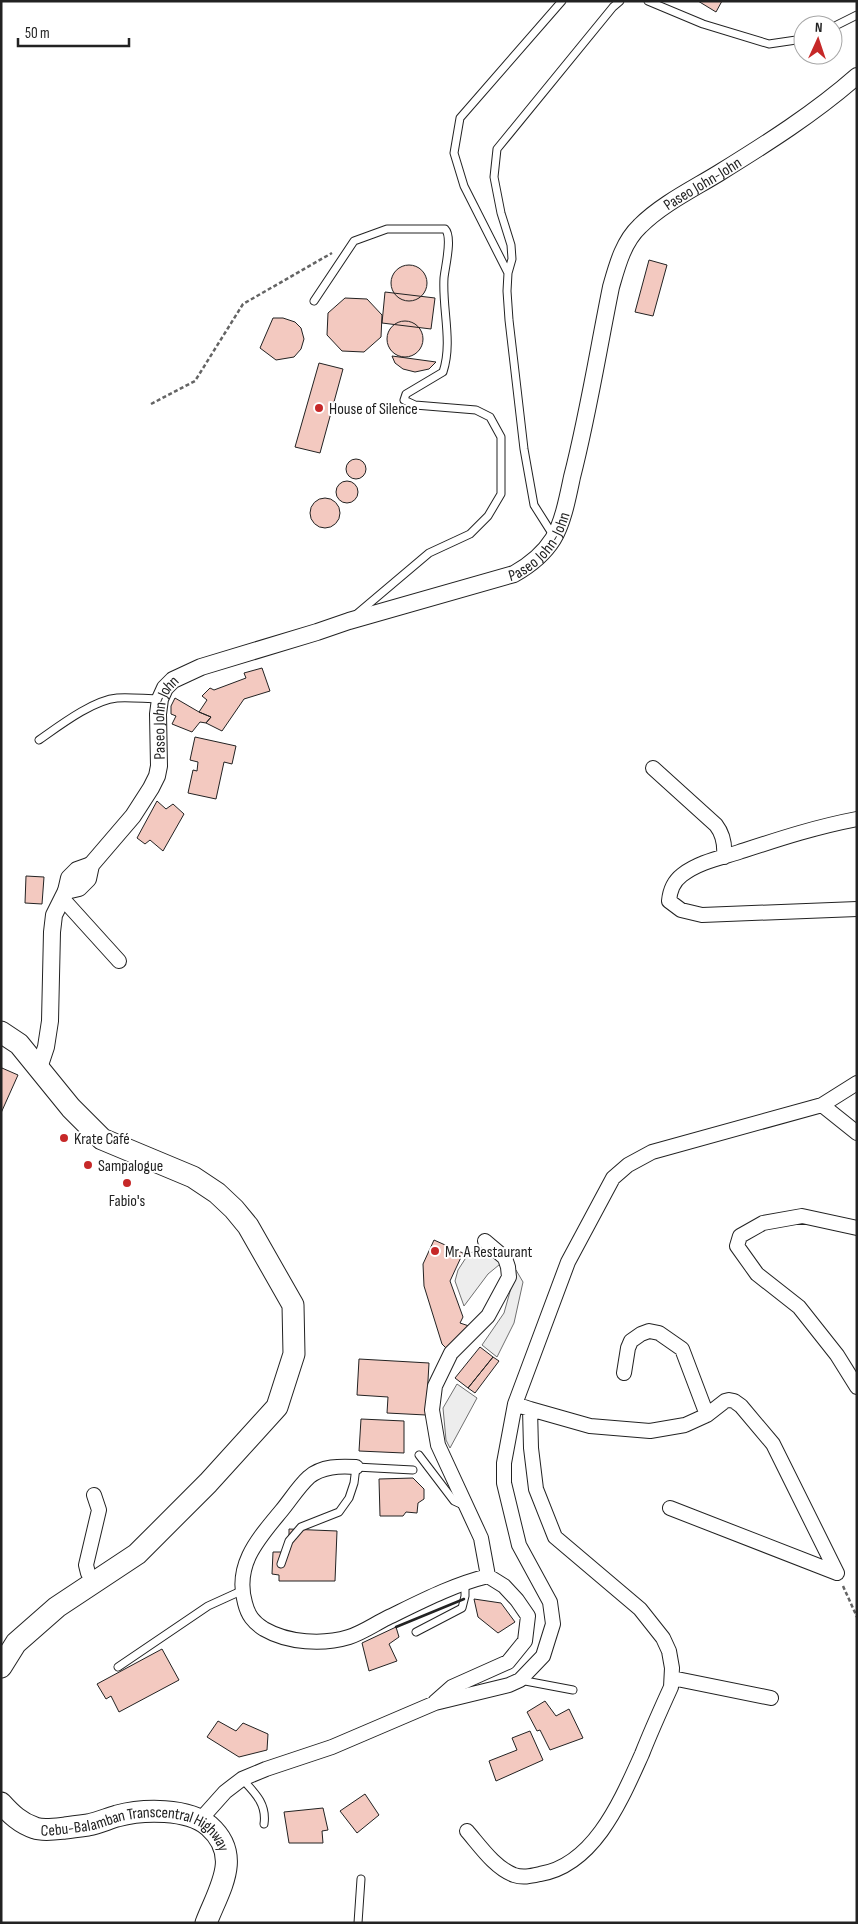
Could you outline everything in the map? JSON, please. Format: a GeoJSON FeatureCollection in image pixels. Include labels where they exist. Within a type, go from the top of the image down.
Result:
{"type":"FeatureCollection","features":[{"type":"Feature","properties":{"kind":"main road"},"geometry":{"type":"LineString","coordinates":[[1,1032],[19,1044],[71,1108],[102,1139],[193,1177],[217,1193],[248,1226],[293,1305],[294,1354],[277,1407],[208,1483],[137,1554],[57,1606],[16,1643],[1,1667]]}},
{"type":"Feature","properties":{"kind":"main road","name":"Cebu-Balamban Transcentral Highway"},"geometry":{"type":"LineString","coordinates":[[1,1803],[16,1819],[36,1829],[88,1825],[119,1816],[150,1812],[179,1812],[200,1820],[219,1837],[226,1848],[227,1863],[206,1923]]}},
{"type":"Feature","properties":{"kind":"street","name":"Paseo John-John"},"geometry":{"type":"LineString","coordinates":[[64,894],[79,888],[88,879],[91,865],[138,810],[157,776],[160,752],[158,714],[160,699],[164,688],[173,680],[186,673],[349,621],[514,574],[530,565],[545,551],[554,537],[566,502],[576,464],[611,287],[618,261],[627,243],[639,226],[658,211],[744,158],[857,76]]}},
{"type":"Feature","properties":{"kind":"street"},"geometry":{"type":"LineString","coordinates":[[653,768],[721,831],[725,850],[724,857]]}},
{"type":"Feature","properties":{"kind":"street"},"geometry":{"type":"LineString","coordinates":[[857,819],[819,826],[701,864],[682,875],[675,882],[670,891],[669,901],[680,910],[702,915],[857,909]]}},
{"type":"Feature","properties":{"kind":"street"},"geometry":{"type":"LineString","coordinates":[[39,1068],[46,1047],[50,1021],[54,915],[64,894],[118,961]]}},
{"type":"Feature","properties":{"kind":"street"},"geometry":{"type":"LineString","coordinates":[[200,1820],[225,1792],[242,1779],[332,1747],[435,1703],[510,1685],[520,1680],[543,1656],[553,1624],[550,1602],[520,1544],[504,1483],[504,1463],[515,1404],[568,1262],[613,1178],[628,1165],[652,1152],[822,1105],[857,1083]]}},
{"type":"Feature","properties":{"kind":"street"},"geometry":{"type":"LineString","coordinates":[[822,1105],[857,1132]]}},
{"type":"Feature","properties":{"kind":"street"},"geometry":{"type":"LineString","coordinates":[[857,1228],[802,1216],[763,1222],[740,1236],[737,1246],[757,1274],[798,1307],[837,1355],[857,1387]]}},
{"type":"Feature","properties":{"kind":"street"},"geometry":{"type":"LineString","coordinates":[[485,1241],[506,1260],[509,1272],[507,1283],[488,1316],[451,1353],[435,1386],[432,1410],[438,1445],[481,1538],[488,1576]]}},
{"type":"Feature","properties":{"kind":"street"},"geometry":{"type":"LineString","coordinates":[[624,1373],[631,1341],[640,1334],[649,1331],[659,1333],[682,1349],[707,1415]]}},
{"type":"Feature","properties":{"kind":"street"},"geometry":{"type":"LineString","coordinates":[[515,1404],[590,1426],[650,1431],[685,1425],[707,1415],[729,1400],[741,1406],[772,1444],[837,1573]]}},
{"type":"Feature","properties":{"kind":"street"},"geometry":{"type":"LineString","coordinates":[[467,1831],[501,1868],[523,1877],[553,1872],[574,1860],[591,1844],[617,1809],[671,1687],[672,1668],[669,1651],[663,1638],[640,1608],[555,1537],[536,1489],[531,1448],[530,1409]]}},
{"type":"Feature","properties":{"kind":"street"},"geometry":{"type":"LineString","coordinates":[[356,1468],[339,1466],[324,1469],[309,1477],[255,1543],[242,1572],[241,1591],[248,1614],[257,1624],[267,1630],[302,1641],[327,1641],[350,1637],[452,1586],[488,1576],[504,1586],[528,1616],[525,1641],[508,1662],[452,1687],[435,1703]]}},
{"type":"Feature","properties":{"kind":"street"},"geometry":{"type":"LineString","coordinates":[[94,1495],[99,1510],[86,1565],[88,1573],[96,1582]]}},
{"type":"Feature","properties":{"kind":"street"},"geometry":{"type":"LineString","coordinates":[[670,1508],[837,1573]]}},
{"type":"Feature","properties":{"kind":"street"},"geometry":{"type":"LineString","coordinates":[[672,1678],[771,1698]]}},
{"type":"Feature","properties":{"kind":"lane"},"geometry":{"type":"LineString","coordinates":[[508,273],[464,186],[454,153],[460,118],[562,1]]}},
{"type":"Feature","properties":{"kind":"lane"},"geometry":{"type":"LineString","coordinates":[[554,537],[534,505],[524,449],[508,320],[508,273],[512,259],[511,245],[501,212],[494,177],[497,150],[620,1]]}},
{"type":"Feature","properties":{"kind":"lane"},"geometry":{"type":"LineString","coordinates":[[648,1],[703,24],[769,44],[793,40]]}},
{"type":"Feature","properties":{"kind":"lane"},"geometry":{"type":"LineString","coordinates":[[843,22],[857,15]]}},
{"type":"Feature","properties":{"kind":"lane"},"geometry":{"type":"LineString","coordinates":[[314,301],[354,241],[387,229],[446,229],[450,237],[444,280],[448,358],[443,372],[406,394],[404,400],[414,405],[476,410],[490,417],[501,437],[501,494],[488,516],[470,534],[429,553],[349,621]]}},
{"type":"Feature","properties":{"kind":"lane"},"geometry":{"type":"LineString","coordinates":[[39,740],[66,721],[94,706],[116,698],[160,699]]}},
{"type":"Feature","properties":{"kind":"lane"},"geometry":{"type":"LineString","coordinates":[[419,1454],[454,1501],[467,1507]]}},
{"type":"Feature","properties":{"kind":"lane"},"geometry":{"type":"LineString","coordinates":[[281,1564],[289,1541],[301,1528],[339,1512],[349,1498],[356,1468],[413,1470]]}},
{"type":"Feature","properties":{"kind":"lane"},"geometry":{"type":"LineString","coordinates":[[416,1632],[462,1608],[465,1596],[465,1582]]}},
{"type":"Feature","properties":{"kind":"lane"},"geometry":{"type":"LineString","coordinates":[[118,1667],[208,1606],[241,1591]]}},
{"type":"Feature","properties":{"kind":"lane"},"geometry":{"type":"LineString","coordinates":[[520,1680],[573,1690]]}},
{"type":"Feature","properties":{"kind":"lane"},"geometry":{"type":"LineString","coordinates":[[242,1779],[257,1794],[264,1808],[264,1824]]}},
{"type":"Feature","properties":{"kind":"lane"},"geometry":{"type":"LineString","coordinates":[[358,1923],[361,1879]]}},
{"type":"Feature","properties":{"kind":"path"},"geometry":{"type":"LineString","coordinates":[[151,404],[195,381],[243,304],[354,241]]}},
{"type":"Feature","properties":{"kind":"path"},"geometry":{"type":"LineString","coordinates":[[837,1573],[857,1617]]}},
{"type":"Feature","properties":{"kind":"shaded area"},"geometry":{"type":"Polygon","coordinates":[[[487,1249],[505,1260],[488,1274],[464,1306],[455,1281],[458,1270],[469,1253],[487,1249]]]}},
{"type":"Feature","properties":{"kind":"shaded area"},"geometry":{"type":"Polygon","coordinates":[[[516,1270],[523,1282],[514,1323],[497,1357],[482,1345],[504,1313],[516,1270]]]}},
{"type":"Feature","properties":{"kind":"shaded area"},"geometry":{"type":"Polygon","coordinates":[[[457,1384],[477,1398],[450,1448],[446,1440],[443,1408],[457,1384]]]}},
{"type":"Feature","properties":{"kind":"building"},"geometry":{"type":"Polygon","coordinates":[[[698,1],[722,1],[716,12],[698,1]]]}},
{"type":"Feature","properties":{"kind":"building"},"geometry":{"type":"Polygon","coordinates":[[[649,260],[667,265],[653,316],[635,312],[649,260]]]}},
{"type":"Feature","properties":{"kind":"building"},"geometry":{"type":"Polygon","coordinates":[[[409,265],[416,266],[422,270],[426,276],[426,290],[422,296],[416,300],[409,301],[402,300],[396,296],[392,290],[391,283],[392,276],[396,270],[402,266],[409,265]]]}},
{"type":"Feature","properties":{"kind":"building"},"geometry":{"type":"Polygon","coordinates":[[[385,292],[435,298],[431,329],[382,323],[385,292]]]}},
{"type":"Feature","properties":{"kind":"building"},"geometry":{"type":"Polygon","coordinates":[[[345,298],[367,299],[382,315],[381,337],[364,352],[342,351],[327,335],[328,313],[345,298]]]}},
{"type":"Feature","properties":{"kind":"building"},"geometry":{"type":"Polygon","coordinates":[[[273,318],[283,318],[295,322],[301,328],[304,339],[301,349],[294,357],[276,360],[260,348],[273,318]]]}},
{"type":"Feature","properties":{"kind":"building"},"geometry":{"type":"Polygon","coordinates":[[[405,321],[412,322],[418,326],[422,332],[422,346],[418,352],[412,356],[405,357],[398,356],[392,352],[388,346],[387,339],[388,332],[392,326],[398,322],[405,321]]]}},
{"type":"Feature","properties":{"kind":"building"},"geometry":{"type":"Polygon","coordinates":[[[392,356],[436,362],[429,369],[415,372],[403,369],[395,363],[392,356]]]}},
{"type":"Feature","properties":{"kind":"building","name":"House of Silence"},"geometry":{"type":"Polygon","coordinates":[[[319,363],[343,369],[320,453],[295,447],[319,363]]]}},
{"type":"Feature","properties":{"kind":"building"},"geometry":{"type":"Polygon","coordinates":[[[356,459],[363,462],[366,469],[363,476],[356,479],[349,476],[346,469],[349,462],[356,459]]]}},
{"type":"Feature","properties":{"kind":"building"},"geometry":{"type":"Polygon","coordinates":[[[347,481],[355,484],[358,492],[355,500],[347,503],[339,500],[336,492],[339,484],[347,481]]]}},
{"type":"Feature","properties":{"kind":"building"},"geometry":{"type":"Polygon","coordinates":[[[325,498],[336,502],[340,513],[336,524],[325,528],[314,524],[310,513],[314,502],[325,498]]]}},
{"type":"Feature","properties":{"kind":"building"},"geometry":{"type":"Polygon","coordinates":[[[262,668],[270,691],[244,699],[222,731],[206,723],[211,717],[199,712],[207,700],[202,696],[210,688],[214,690],[246,678],[244,673],[262,668]]]}},
{"type":"Feature","properties":{"kind":"building"},"geometry":{"type":"Polygon","coordinates":[[[175,698],[211,717],[206,723],[200,722],[192,732],[172,724],[176,716],[171,714],[171,706],[175,698]]]}},
{"type":"Feature","properties":{"kind":"building"},"geometry":{"type":"Polygon","coordinates":[[[195,737],[236,746],[232,764],[224,762],[216,799],[188,793],[193,770],[197,771],[198,762],[190,760],[195,737]]]}},
{"type":"Feature","properties":{"kind":"building"},"geometry":{"type":"Polygon","coordinates":[[[157,801],[166,809],[173,804],[184,814],[163,851],[150,840],[145,844],[137,838],[157,801]]]}},
{"type":"Feature","properties":{"kind":"building"},"geometry":{"type":"Polygon","coordinates":[[[26,876],[44,877],[42,904],[25,903],[26,876]]]}},
{"type":"Feature","properties":{"kind":"building"},"geometry":{"type":"Polygon","coordinates":[[[2,1068],[18,1075],[1,1113],[1,1071],[2,1068]]]}},
{"type":"Feature","properties":{"kind":"building"},"geometry":{"type":"Polygon","coordinates":[[[434,1240],[463,1253],[450,1281],[463,1317],[460,1323],[469,1326],[449,1351],[442,1344],[424,1286],[423,1264],[434,1240]]]}},
{"type":"Feature","properties":{"kind":"building"},"geometry":{"type":"Polygon","coordinates":[[[480,1347],[493,1357],[468,1388],[455,1378],[480,1347]]]}},
{"type":"Feature","properties":{"kind":"building"},"geometry":{"type":"Polygon","coordinates":[[[493,1357],[499,1361],[475,1393],[468,1388],[493,1357]]]}},
{"type":"Feature","properties":{"kind":"building"},"geometry":{"type":"Polygon","coordinates":[[[359,1359],[429,1363],[426,1415],[387,1413],[388,1397],[357,1395],[359,1359]]]}},
{"type":"Feature","properties":{"kind":"building"},"geometry":{"type":"Polygon","coordinates":[[[361,1419],[404,1421],[404,1453],[359,1451],[361,1419]]]}},
{"type":"Feature","properties":{"kind":"building"},"geometry":{"type":"Polygon","coordinates":[[[413,1478],[424,1489],[424,1499],[418,1503],[417,1513],[406,1512],[403,1516],[380,1516],[379,1479],[413,1478]]]}},
{"type":"Feature","properties":{"kind":"building"},"geometry":{"type":"Polygon","coordinates":[[[289,1529],[337,1531],[335,1581],[279,1581],[279,1575],[272,1574],[273,1552],[289,1552],[289,1529]]]}},
{"type":"Feature","properties":{"kind":"building"},"geometry":{"type":"Polygon","coordinates":[[[474,1599],[501,1603],[515,1622],[498,1633],[478,1617],[474,1599]]]}},
{"type":"Feature","properties":{"kind":"building"},"geometry":{"type":"Polygon","coordinates":[[[396,1627],[399,1637],[389,1644],[397,1661],[369,1671],[362,1643],[396,1627]]]}},
{"type":"Feature","properties":{"kind":"building"},"geometry":{"type":"Polygon","coordinates":[[[162,1649],[179,1680],[119,1712],[111,1696],[106,1699],[97,1684],[162,1649]]]}},
{"type":"Feature","properties":{"kind":"building"},"geometry":{"type":"Polygon","coordinates":[[[545,1701],[556,1716],[569,1709],[583,1738],[550,1750],[540,1730],[537,1731],[527,1712],[545,1701]]]}},
{"type":"Feature","properties":{"kind":"building"},"geometry":{"type":"Polygon","coordinates":[[[218,1721],[236,1731],[243,1723],[268,1734],[267,1750],[239,1757],[207,1737],[218,1721]]]}},
{"type":"Feature","properties":{"kind":"building"},"geometry":{"type":"Polygon","coordinates":[[[530,1731],[543,1760],[496,1781],[489,1761],[517,1750],[512,1738],[530,1731]]]}},
{"type":"Feature","properties":{"kind":"building"},"geometry":{"type":"Polygon","coordinates":[[[365,1794],[379,1815],[357,1833],[340,1811],[365,1794]]]}},
{"type":"Feature","properties":{"kind":"building"},"geometry":{"type":"Polygon","coordinates":[[[323,1808],[328,1830],[322,1831],[323,1843],[289,1843],[284,1812],[323,1808]]]}},
{"type":"Feature","properties":{"kind":"wall"},"geometry":{"type":"LineString","coordinates":[[396,1627],[464,1599]]}},
{"type":"Feature","properties":{"kind":"place","name":"House of Silence"},"geometry":{"type":"Point","coordinates":[319,408]}},
{"type":"Feature","properties":{"kind":"place","name":"Krate Café"},"geometry":{"type":"Point","coordinates":[64,1138]}},
{"type":"Feature","properties":{"kind":"place","name":"Sampalogue"},"geometry":{"type":"Point","coordinates":[88,1165]}},
{"type":"Feature","properties":{"kind":"place","name":"Fabio's"},"geometry":{"type":"Point","coordinates":[127,1183]}},
{"type":"Feature","properties":{"kind":"place","name":"Mr. A Restaurant"},"geometry":{"type":"Point","coordinates":[435,1251]}}]}
